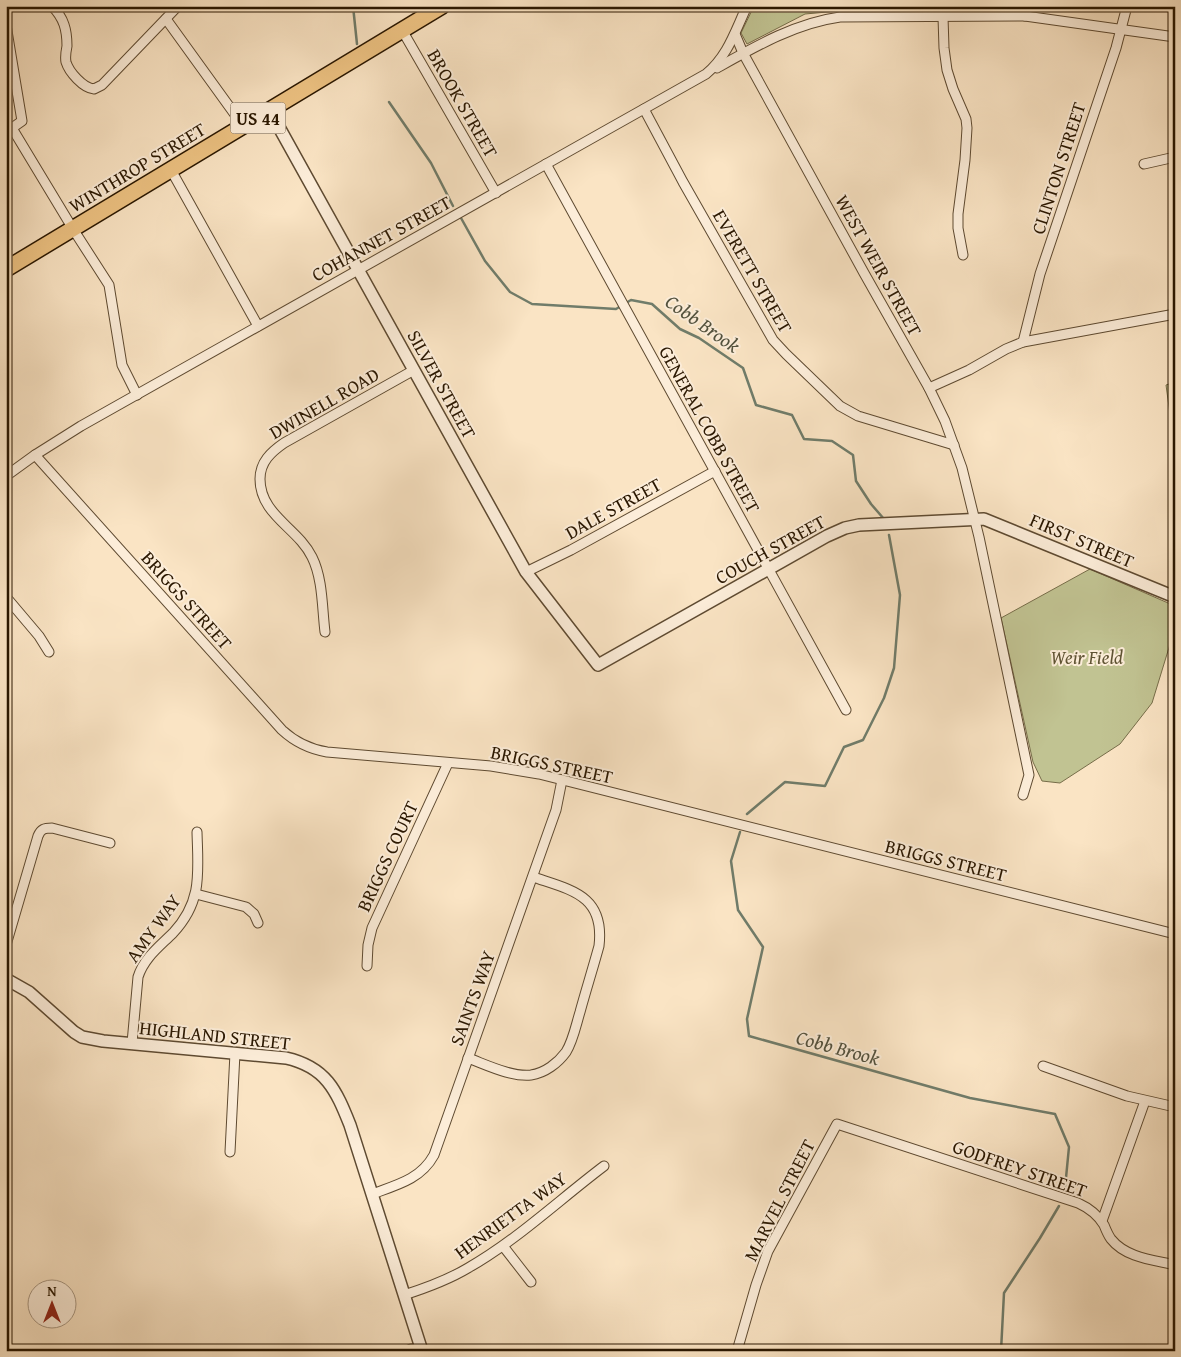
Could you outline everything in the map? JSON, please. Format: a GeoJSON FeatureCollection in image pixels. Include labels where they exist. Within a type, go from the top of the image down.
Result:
{"type":"FeatureCollection","features":[{"type":"Feature","properties":{"kind":"highway","name":"WINTHROP STREET"},"geometry":{"type":"LineString","coordinates":[[6,269],[442,6]]}},
{"type":"Feature","properties":{"kind":"street"},"geometry":{"type":"LineString","coordinates":[[52,6],[66,27],[66,63],[69,69],[86,87],[91,89],[102,85],[178,6]]}},
{"type":"Feature","properties":{"kind":"street","name":"COHANNET STREET"},"geometry":{"type":"LineString","coordinates":[[6,476],[80,426],[706,74],[722,59],[747,6]]}},
{"type":"Feature","properties":{"kind":"street"},"geometry":{"type":"LineString","coordinates":[[1025,16],[1028,6]]}},
{"type":"Feature","properties":{"kind":"street","name":"CLINTON STREET"},"geometry":{"type":"LineString","coordinates":[[1023,342],[1040,274],[1121,30],[1127,6]]}},
{"type":"Feature","properties":{"kind":"street"},"geometry":{"type":"LineString","coordinates":[[706,74],[794,28],[829,18],[853,16],[1025,16],[1175,37]]}},
{"type":"Feature","properties":{"kind":"street"},"geometry":{"type":"LineString","coordinates":[[943,17],[947,70],[966,119],[967,128],[965,166],[958,214],[958,228],[963,255]]}},
{"type":"Feature","properties":{"kind":"street"},"geometry":{"type":"LineString","coordinates":[[166,19],[244,127]]}},
{"type":"Feature","properties":{"kind":"street"},"geometry":{"type":"LineString","coordinates":[[6,25],[9,62],[22,121],[9,129],[109,285],[122,364],[137,394]]}},
{"type":"Feature","properties":{"kind":"street","name":"BROOK STREET"},"geometry":{"type":"LineString","coordinates":[[402,30],[496,192]]}},
{"type":"Feature","properties":{"kind":"street","name":"WEST WEIR STREET"},"geometry":{"type":"LineString","coordinates":[[735,34],[743,53],[945,420],[975,519],[991,589],[1029,775],[1023,796]]}},
{"type":"Feature","properties":{"kind":"street","name":"EVERETT STREET"},"geometry":{"type":"LineString","coordinates":[[644,109],[758,315],[769,334],[782,350],[848,411],[858,416],[954,445]]}},
{"type":"Feature","properties":{"kind":"street","name":"SILVER STREET"},"geometry":{"type":"LineString","coordinates":[[270,111],[526,572],[598,665]]}},
{"type":"Feature","properties":{"kind":"street"},"geometry":{"type":"LineString","coordinates":[[1144,164],[1175,157]]}},
{"type":"Feature","properties":{"kind":"street","name":"GENERAL COBB STREET"},"geometry":{"type":"LineString","coordinates":[[546,164],[846,710]]}},
{"type":"Feature","properties":{"kind":"street"},"geometry":{"type":"LineString","coordinates":[[171,170],[258,326]]}},
{"type":"Feature","properties":{"kind":"street"},"geometry":{"type":"LineString","coordinates":[[929,388],[1023,342],[1175,314]]}},
{"type":"Feature","properties":{"kind":"street","name":"DWINELL ROAD"},"geometry":{"type":"LineString","coordinates":[[325,632],[319,580],[313,559],[302,542],[268,506],[260,483],[262,466],[271,453],[284,443],[414,370]]}},
{"type":"Feature","properties":{"kind":"street","name":"BRIGGS STREET"},"geometry":{"type":"LineString","coordinates":[[35,455],[289,736],[304,746],[327,752],[520,770],[1175,934]]}},
{"type":"Feature","properties":{"kind":"street","name":"DALE STREET"},"geometry":{"type":"LineString","coordinates":[[526,572],[571,550],[715,471]]}},
{"type":"Feature","properties":{"kind":"street","name":"COUCH STREET"},"geometry":{"type":"LineString","coordinates":[[598,665],[827,536],[845,528],[859,525],[975,519]]}},
{"type":"Feature","properties":{"kind":"street","name":"FIRST STREET"},"geometry":{"type":"LineString","coordinates":[[975,519],[992,521],[1175,597]]}},
{"type":"Feature","properties":{"kind":"street"},"geometry":{"type":"LineString","coordinates":[[6,597],[49,652]]}},
{"type":"Feature","properties":{"kind":"street","name":"BRIGGS COURT"},"geometry":{"type":"LineString","coordinates":[[367,966],[368,945],[372,928],[448,763]]}},
{"type":"Feature","properties":{"kind":"street","name":"SAINTS WAY"},"geometry":{"type":"LineString","coordinates":[[372,1194],[410,1180],[423,1171],[434,1155],[556,810],[562,780]]}},
{"type":"Feature","properties":{"kind":"street"},"geometry":{"type":"LineString","coordinates":[[6,945],[41,831],[45,828],[52,828],[110,843]]}},
{"type":"Feature","properties":{"kind":"street","name":"AMY WAY"},"geometry":{"type":"LineString","coordinates":[[132,1043],[136,990],[141,968],[147,959],[175,930],[196,894],[198,881],[197,832]]}},
{"type":"Feature","properties":{"kind":"street"},"geometry":{"type":"LineString","coordinates":[[468,1058],[517,1074],[530,1075],[540,1073],[560,1060],[574,1031],[599,946],[598,920],[592,906],[578,893],[533,877]]}},
{"type":"Feature","properties":{"kind":"street"},"geometry":{"type":"LineString","coordinates":[[196,894],[246,907],[254,914],[258,923]]}},
{"type":"Feature","properties":{"kind":"street","name":"HIGHLAND STREET"},"geometry":{"type":"LineString","coordinates":[[6,979],[29,992],[74,1032],[93,1039],[296,1060],[314,1068],[328,1081],[344,1111],[421,1350]]}},
{"type":"Feature","properties":{"kind":"street"},"geometry":{"type":"LineString","coordinates":[[230,1152],[235,1053]]}},
{"type":"Feature","properties":{"kind":"street"},"geometry":{"type":"LineString","coordinates":[[1043,1066],[1145,1101],[1175,1107]]}},
{"type":"Feature","properties":{"kind":"street"},"geometry":{"type":"LineString","coordinates":[[1102,1221],[1145,1101]]}},
{"type":"Feature","properties":{"kind":"street","name":"GODFREY STREET"},"geometry":{"type":"LineString","coordinates":[[837,1124],[1078,1203],[1092,1211],[1102,1221],[1111,1239],[1128,1252],[1175,1265]]}},
{"type":"Feature","properties":{"kind":"street","name":"MARVEL STREET"},"geometry":{"type":"LineString","coordinates":[[737,1351],[768,1251],[837,1124]]}},
{"type":"Feature","properties":{"kind":"street","name":"HENRIETTA WAY"},"geometry":{"type":"LineString","coordinates":[[404,1295],[467,1269],[503,1246],[604,1166]]}},
{"type":"Feature","properties":{"kind":"street"},"geometry":{"type":"LineString","coordinates":[[503,1246],[531,1282]]}},
{"type":"Feature","properties":{"kind":"street"},"geometry":{"type":"LineString","coordinates":[[407,1351],[411,1349],[421,1350]]}},
{"type":"Feature","properties":{"kind":"green space"},"geometry":{"type":"Polygon","coordinates":[[[754,6],[1020,6],[1020,8],[861,9],[805,14],[747,44],[741,33],[754,6]]]}},
{"type":"Feature","properties":{"kind":"green space"},"geometry":{"type":"Polygon","coordinates":[[[1175,382],[1175,451],[1166,385],[1175,382]]]}},
{"type":"Feature","properties":{"kind":"green space","name":"Weir Field"},"geometry":{"type":"Polygon","coordinates":[[[1090,569],[1175,606],[1175,628],[1152,703],[1120,744],[1060,783],[1042,781],[1033,762],[1001,618],[1090,569]]]}},
{"type":"Feature","properties":{"kind":"waterway","name":"Cobb Brook"},"geometry":{"type":"LineString","coordinates":[[353,6],[357,44]]}},
{"type":"Feature","properties":{"kind":"waterway","name":"Cobb Brook"},"geometry":{"type":"LineString","coordinates":[[389,102],[431,163],[453,206]]}},
{"type":"Feature","properties":{"kind":"waterway","name":"Cobb Brook"},"geometry":{"type":"LineString","coordinates":[[461,218],[485,261],[510,292],[532,304],[616,309],[621,306]]}},
{"type":"Feature","properties":{"kind":"waterway","name":"Cobb Brook"},"geometry":{"type":"LineString","coordinates":[[626,303],[631,300],[652,304],[680,329],[699,338],[743,368],[756,405],[792,415],[804,439],[832,441],[853,455],[856,481],[871,504],[884,519]]}},
{"type":"Feature","properties":{"kind":"waterway","name":"Cobb Brook"},"geometry":{"type":"LineString","coordinates":[[747,814],[785,782],[825,786],[844,747],[863,740],[884,698],[894,668],[900,595],[889,535]]}},
{"type":"Feature","properties":{"kind":"waterway","name":"Cobb Brook"},"geometry":{"type":"LineString","coordinates":[[740,832],[731,861],[738,910],[763,947],[747,1019],[749,1036],[970,1098],[1055,1114],[1069,1147],[1065,1188]]}},
{"type":"Feature","properties":{"kind":"waterway","name":"Cobb Brook"},"geometry":{"type":"LineString","coordinates":[[1001,1351],[1004,1293],[1059,1206]]}}]}
